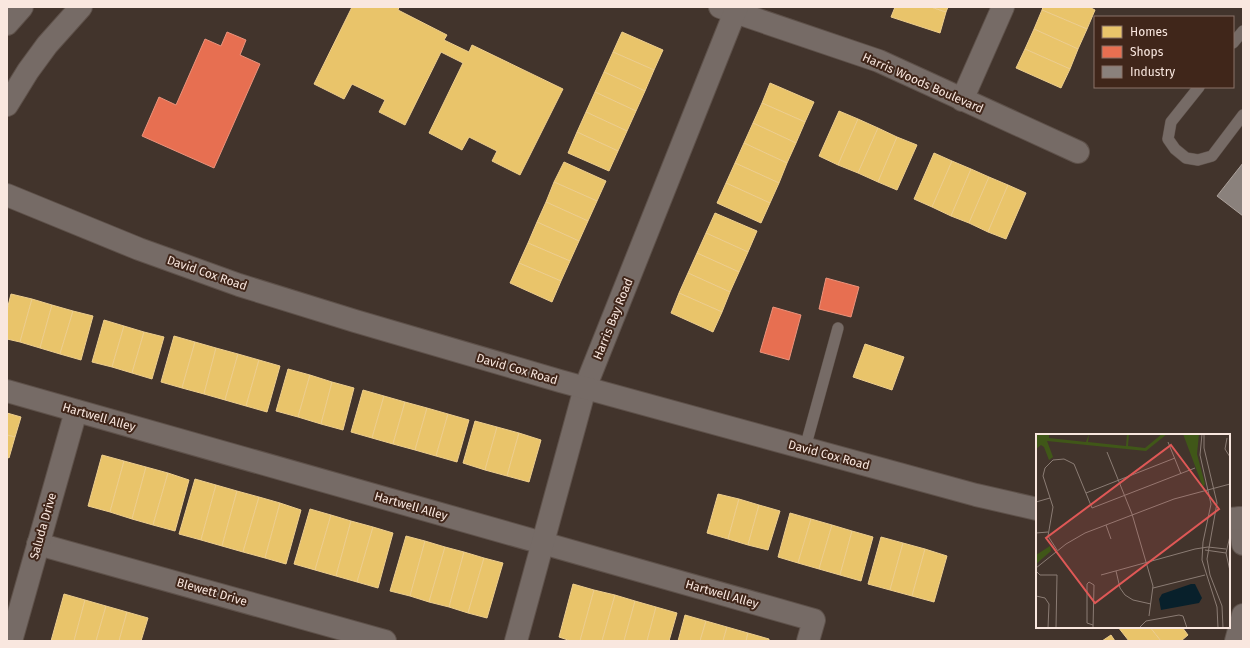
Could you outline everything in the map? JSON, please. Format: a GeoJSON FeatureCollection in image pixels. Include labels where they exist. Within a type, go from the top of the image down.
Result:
{"type":"FeatureCollection","features":[{"type":"Feature","properties":{"kind":"street"},"geometry":{"type":"LineString","coordinates":[[7,24],[22,7]]}},
{"type":"Feature","properties":{"kind":"street"},"geometry":{"type":"LineString","coordinates":[[7,105],[47,45],[81,7]]}},
{"type":"Feature","properties":{"kind":"street"},"geometry":{"type":"LineString","coordinates":[[962,100],[1003,7]]}},
{"type":"Feature","properties":{"kind":"street","name":"Harris Woods Boulevard"},"geometry":{"type":"LineString","coordinates":[[731,9],[878,61],[1078,152]]}},
{"type":"Feature","properties":{"kind":"street","name":"Harris Bay Road"},"geometry":{"type":"LineString","coordinates":[[516,641],[544,543],[585,388],[731,9]]}},
{"type":"Feature","properties":{"kind":"street","name":"David Cox Road"},"geometry":{"type":"LineString","coordinates":[[7,195],[139,249],[239,285],[453,351],[976,495],[1036,509]]}},
{"type":"Feature","properties":{"kind":"street","name":"Hartwell Alley"},"geometry":{"type":"LineString","coordinates":[[7,391],[814,620],[808,641]]}},
{"type":"Feature","properties":{"kind":"street","name":"Saluda Drive"},"geometry":{"type":"LineString","coordinates":[[11,641],[76,411]]}},
{"type":"Feature","properties":{"kind":"street"},"geometry":{"type":"LineString","coordinates":[[1237,518],[1243,544]]}},
{"type":"Feature","properties":{"kind":"street","name":"Blewett Drive"},"geometry":{"type":"LineString","coordinates":[[38,544],[385,641]]}},
{"type":"Feature","properties":{"kind":"street"},"geometry":{"type":"LineString","coordinates":[[1236,641],[1243,615]]}},
{"type":"Feature","properties":{"kind":"lane"},"geometry":{"type":"LineString","coordinates":[[1234,42],[1243,31]]}},
{"type":"Feature","properties":{"kind":"lane"},"geometry":{"type":"LineString","coordinates":[[1198,88],[1171,122],[1168,139],[1175,149],[1186,158],[1198,160],[1212,156],[1243,115]]}},
{"type":"Feature","properties":{"kind":"lane"},"geometry":{"type":"LineString","coordinates":[[805,448],[838,328]]}},
{"type":"Feature","properties":{"kind":"building: Homes"},"geometry":{"type":"Polygon","coordinates":[[[352,7],[399,7],[398,10],[447,35],[444,40],[469,52],[472,45],[563,89],[520,175],[492,161],[497,151],[469,137],[462,150],[429,133],[463,63],[441,52],[405,125],[379,112],[385,100],[352,84],[344,99],[314,84],[352,7]]]}},
{"type":"Feature","properties":{"kind":"building: Homes"},"geometry":{"type":"Polygon","coordinates":[[[895,7],[931,7],[946,12],[940,33],[891,17],[895,7]]]}},
{"type":"Feature","properties":{"kind":"building: Homes"},"geometry":{"type":"Polygon","coordinates":[[[931,7],[948,7],[946,12],[931,7]]]}},
{"type":"Feature","properties":{"kind":"building: Homes"},"geometry":{"type":"Polygon","coordinates":[[[1043,7],[1089,7],[1095,10],[1087,29],[1042,10],[1043,7]]]}},
{"type":"Feature","properties":{"kind":"building: Homes"},"geometry":{"type":"Polygon","coordinates":[[[1042,10],[1087,29],[1078,49],[1034,29],[1042,10]]]}},
{"type":"Feature","properties":{"kind":"building: Homes"},"geometry":{"type":"Polygon","coordinates":[[[1034,29],[1078,49],[1070,69],[1025,49],[1034,29]]]}},
{"type":"Feature","properties":{"kind":"building: Homes"},"geometry":{"type":"Polygon","coordinates":[[[622,32],[663,50],[654,70],[613,52],[622,32]]]}},
{"type":"Feature","properties":{"kind":"building: Homes"},"geometry":{"type":"Polygon","coordinates":[[[1025,49],[1070,69],[1061,88],[1016,68],[1025,49]]]}},
{"type":"Feature","properties":{"kind":"building: Homes"},"geometry":{"type":"Polygon","coordinates":[[[613,52],[654,70],[645,91],[604,72],[613,52]]]}},
{"type":"Feature","properties":{"kind":"building: Homes"},"geometry":{"type":"Polygon","coordinates":[[[604,72],[645,91],[636,111],[595,92],[604,72]]]}},
{"type":"Feature","properties":{"kind":"building: Homes"},"geometry":{"type":"Polygon","coordinates":[[[770,83],[814,102],[805,122],[762,103],[770,83]]]}},
{"type":"Feature","properties":{"kind":"building: Homes"},"geometry":{"type":"Polygon","coordinates":[[[595,92],[636,111],[627,131],[586,112],[595,92]]]}},
{"type":"Feature","properties":{"kind":"building: Homes"},"geometry":{"type":"Polygon","coordinates":[[[762,103],[805,122],[796,143],[753,123],[762,103]]]}},
{"type":"Feature","properties":{"kind":"building: Homes"},"geometry":{"type":"Polygon","coordinates":[[[839,111],[858,119],[838,165],[819,156],[839,111]]]}},
{"type":"Feature","properties":{"kind":"building: Homes"},"geometry":{"type":"Polygon","coordinates":[[[586,112],[627,131],[618,151],[577,132],[586,112]]]}},
{"type":"Feature","properties":{"kind":"building: Homes"},"geometry":{"type":"Polygon","coordinates":[[[858,119],[878,128],[858,173],[838,165],[858,119]]]}},
{"type":"Feature","properties":{"kind":"building: Homes"},"geometry":{"type":"Polygon","coordinates":[[[753,123],[796,143],[787,163],[744,143],[753,123]]]}},
{"type":"Feature","properties":{"kind":"building: Homes"},"geometry":{"type":"Polygon","coordinates":[[[878,128],[897,137],[878,182],[858,173],[878,128]]]}},
{"type":"Feature","properties":{"kind":"building: Homes"},"geometry":{"type":"Polygon","coordinates":[[[577,132],[618,151],[609,171],[568,153],[577,132]]]}},
{"type":"Feature","properties":{"kind":"building: Homes"},"geometry":{"type":"Polygon","coordinates":[[[897,137],[917,145],[897,190],[878,182],[897,137]]]}},
{"type":"Feature","properties":{"kind":"building: Homes"},"geometry":{"type":"Polygon","coordinates":[[[744,143],[787,163],[779,183],[735,163],[744,143]]]}},
{"type":"Feature","properties":{"kind":"building: Homes"},"geometry":{"type":"Polygon","coordinates":[[[934,153],[952,161],[932,207],[914,199],[934,153]]]}},
{"type":"Feature","properties":{"kind":"building: Homes"},"geometry":{"type":"Polygon","coordinates":[[[952,161],[971,169],[951,216],[932,207],[952,161]]]}},
{"type":"Feature","properties":{"kind":"building: Homes"},"geometry":{"type":"Polygon","coordinates":[[[564,162],[606,181],[597,201],[554,182],[564,162]]]}},
{"type":"Feature","properties":{"kind":"building: Homes"},"geometry":{"type":"Polygon","coordinates":[[[735,163],[779,183],[770,203],[726,183],[735,163]]]}},
{"type":"Feature","properties":{"kind":"building: Homes"},"geometry":{"type":"Polygon","coordinates":[[[971,169],[989,177],[969,223],[951,216],[971,169]]]}},
{"type":"Feature","properties":{"kind":"building: Homes"},"geometry":{"type":"Polygon","coordinates":[[[989,177],[1008,185],[988,232],[969,223],[989,177]]]}},
{"type":"Feature","properties":{"kind":"building: Homes"},"geometry":{"type":"Polygon","coordinates":[[[554,182],[597,201],[588,221],[546,202],[554,182]]]}},
{"type":"Feature","properties":{"kind":"building: Homes"},"geometry":{"type":"Polygon","coordinates":[[[726,183],[770,203],[761,223],[717,203],[726,183]]]}},
{"type":"Feature","properties":{"kind":"building: Homes"},"geometry":{"type":"Polygon","coordinates":[[[1008,185],[1026,193],[1006,239],[988,232],[1008,185]]]}},
{"type":"Feature","properties":{"kind":"building: Homes"},"geometry":{"type":"Polygon","coordinates":[[[546,202],[588,221],[579,241],[537,222],[546,202]]]}},
{"type":"Feature","properties":{"kind":"building: Homes"},"geometry":{"type":"Polygon","coordinates":[[[715,213],[757,231],[748,252],[706,233],[715,213]]]}},
{"type":"Feature","properties":{"kind":"building: Homes"},"geometry":{"type":"Polygon","coordinates":[[[537,222],[579,241],[570,261],[528,243],[537,222]]]}},
{"type":"Feature","properties":{"kind":"building: Homes"},"geometry":{"type":"Polygon","coordinates":[[[706,233],[748,252],[739,272],[697,253],[706,233]]]}},
{"type":"Feature","properties":{"kind":"building: Homes"},"geometry":{"type":"Polygon","coordinates":[[[528,243],[570,261],[561,281],[519,263],[528,243]]]}},
{"type":"Feature","properties":{"kind":"building: Homes"},"geometry":{"type":"Polygon","coordinates":[[[697,253],[739,272],[730,292],[688,273],[697,253]]]}},
{"type":"Feature","properties":{"kind":"building: Homes"},"geometry":{"type":"Polygon","coordinates":[[[519,263],[561,281],[552,302],[510,283],[519,263]]]}},
{"type":"Feature","properties":{"kind":"building: Homes"},"geometry":{"type":"Polygon","coordinates":[[[688,273],[730,292],[722,312],[679,293],[688,273]]]}},
{"type":"Feature","properties":{"kind":"building: Homes"},"geometry":{"type":"Polygon","coordinates":[[[679,293],[722,312],[713,332],[671,313],[679,293]]]}},
{"type":"Feature","properties":{"kind":"building: Homes"},"geometry":{"type":"Polygon","coordinates":[[[11,294],[32,299],[20,342],[7,339],[7,310],[11,294]]]}},
{"type":"Feature","properties":{"kind":"building: Homes"},"geometry":{"type":"Polygon","coordinates":[[[32,299],[52,305],[40,348],[20,342],[32,299]]]}},
{"type":"Feature","properties":{"kind":"building: Homes"},"geometry":{"type":"Polygon","coordinates":[[[52,305],[73,311],[60,354],[40,348],[52,305]]]}},
{"type":"Feature","properties":{"kind":"building: Homes"},"geometry":{"type":"Polygon","coordinates":[[[73,311],[93,316],[81,360],[60,354],[73,311]]]}},
{"type":"Feature","properties":{"kind":"building: Homes"},"geometry":{"type":"Polygon","coordinates":[[[104,320],[124,326],[112,367],[92,362],[104,320]]]}},
{"type":"Feature","properties":{"kind":"building: Homes"},"geometry":{"type":"Polygon","coordinates":[[[124,326],[144,332],[132,373],[112,367],[124,326]]]}},
{"type":"Feature","properties":{"kind":"building: Homes"},"geometry":{"type":"Polygon","coordinates":[[[144,332],[164,337],[152,379],[132,373],[144,332]]]}},
{"type":"Feature","properties":{"kind":"building: Homes"},"geometry":{"type":"Polygon","coordinates":[[[174,336],[195,342],[182,388],[161,382],[174,336]]]}},
{"type":"Feature","properties":{"kind":"building: Homes"},"geometry":{"type":"Polygon","coordinates":[[[195,342],[216,348],[204,394],[182,388],[195,342]]]}},
{"type":"Feature","properties":{"kind":"building: Homes"},"geometry":{"type":"Polygon","coordinates":[[[865,344],[904,357],[892,390],[853,377],[865,344]]]}},
{"type":"Feature","properties":{"kind":"building: Homes"},"geometry":{"type":"Polygon","coordinates":[[[216,348],[238,354],[225,400],[204,394],[216,348]]]}},
{"type":"Feature","properties":{"kind":"building: Homes"},"geometry":{"type":"Polygon","coordinates":[[[238,354],[259,360],[246,406],[225,400],[238,354]]]}},
{"type":"Feature","properties":{"kind":"building: Homes"},"geometry":{"type":"Polygon","coordinates":[[[259,360],[280,366],[267,412],[246,406],[259,360]]]}},
{"type":"Feature","properties":{"kind":"building: Homes"},"geometry":{"type":"Polygon","coordinates":[[[288,369],[310,375],[298,417],[276,411],[288,369]]]}},
{"type":"Feature","properties":{"kind":"building: Homes"},"geometry":{"type":"Polygon","coordinates":[[[310,375],[332,382],[321,424],[298,417],[310,375]]]}},
{"type":"Feature","properties":{"kind":"building: Homes"},"geometry":{"type":"Polygon","coordinates":[[[332,382],[354,388],[343,430],[321,424],[332,382]]]}},
{"type":"Feature","properties":{"kind":"building: Homes"},"geometry":{"type":"Polygon","coordinates":[[[363,390],[384,396],[372,438],[351,432],[363,390]]]}},
{"type":"Feature","properties":{"kind":"building: Homes"},"geometry":{"type":"Polygon","coordinates":[[[384,396],[405,402],[393,444],[372,438],[384,396]]]}},
{"type":"Feature","properties":{"kind":"building: Homes"},"geometry":{"type":"Polygon","coordinates":[[[405,402],[427,408],[415,450],[393,444],[405,402]]]}},
{"type":"Feature","properties":{"kind":"building: Homes"},"geometry":{"type":"Polygon","coordinates":[[[427,408],[448,414],[436,456],[415,450],[427,408]]]}},
{"type":"Feature","properties":{"kind":"building: Homes"},"geometry":{"type":"Polygon","coordinates":[[[7,413],[21,417],[15,437],[7,435],[7,413]]]}},
{"type":"Feature","properties":{"kind":"building: Homes"},"geometry":{"type":"Polygon","coordinates":[[[448,414],[469,420],[457,462],[436,456],[448,414]]]}},
{"type":"Feature","properties":{"kind":"building: Homes"},"geometry":{"type":"Polygon","coordinates":[[[475,421],[497,427],[485,470],[463,463],[475,421]]]}},
{"type":"Feature","properties":{"kind":"building: Homes"},"geometry":{"type":"Polygon","coordinates":[[[497,427],[519,433],[507,476],[485,470],[497,427]]]}},
{"type":"Feature","properties":{"kind":"building: Homes"},"geometry":{"type":"Polygon","coordinates":[[[519,433],[541,440],[529,482],[507,476],[519,433]]]}},
{"type":"Feature","properties":{"kind":"building: Homes"},"geometry":{"type":"Polygon","coordinates":[[[7,435],[15,437],[9,458],[7,457],[7,435]]]}},
{"type":"Feature","properties":{"kind":"building: Homes"},"geometry":{"type":"Polygon","coordinates":[[[102,455],[124,461],[110,512],[88,506],[102,455]]]}},
{"type":"Feature","properties":{"kind":"building: Homes"},"geometry":{"type":"Polygon","coordinates":[[[124,461],[146,467],[132,519],[110,512],[124,461]]]}},
{"type":"Feature","properties":{"kind":"building: Homes"},"geometry":{"type":"Polygon","coordinates":[[[146,467],[168,473],[153,525],[132,519],[146,467]]]}},
{"type":"Feature","properties":{"kind":"building: Homes"},"geometry":{"type":"Polygon","coordinates":[[[168,473],[189,480],[175,531],[153,525],[168,473]]]}},
{"type":"Feature","properties":{"kind":"building: Homes"},"geometry":{"type":"Polygon","coordinates":[[[195,479],[216,485],[201,540],[179,534],[195,479]]]}},
{"type":"Feature","properties":{"kind":"building: Homes"},"geometry":{"type":"Polygon","coordinates":[[[216,485],[237,491],[222,546],[201,540],[216,485]]]}},
{"type":"Feature","properties":{"kind":"building: Homes"},"geometry":{"type":"Polygon","coordinates":[[[237,491],[259,497],[243,552],[222,546],[237,491]]]}},
{"type":"Feature","properties":{"kind":"building: Homes"},"geometry":{"type":"Polygon","coordinates":[[[718,494],[739,499],[728,539],[707,533],[718,494]]]}},
{"type":"Feature","properties":{"kind":"building: Homes"},"geometry":{"type":"Polygon","coordinates":[[[259,497],[280,503],[265,558],[243,552],[259,497]]]}},
{"type":"Feature","properties":{"kind":"building: Homes"},"geometry":{"type":"Polygon","coordinates":[[[739,499],[759,505],[748,545],[728,539],[739,499]]]}},
{"type":"Feature","properties":{"kind":"building: Homes"},"geometry":{"type":"Polygon","coordinates":[[[280,503],[301,510],[286,564],[265,558],[280,503]]]}},
{"type":"Feature","properties":{"kind":"building: Homes"},"geometry":{"type":"Polygon","coordinates":[[[759,505],[780,511],[768,550],[748,545],[759,505]]]}},
{"type":"Feature","properties":{"kind":"building: Homes"},"geometry":{"type":"Polygon","coordinates":[[[310,509],[331,515],[315,570],[294,564],[310,509]]]}},
{"type":"Feature","properties":{"kind":"building: Homes"},"geometry":{"type":"Polygon","coordinates":[[[790,513],[811,519],[798,563],[778,557],[790,513]]]}},
{"type":"Feature","properties":{"kind":"building: Homes"},"geometry":{"type":"Polygon","coordinates":[[[331,515],[351,521],[336,576],[315,570],[331,515]]]}},
{"type":"Feature","properties":{"kind":"building: Homes"},"geometry":{"type":"Polygon","coordinates":[[[811,519],[832,525],[819,569],[798,563],[811,519]]]}},
{"type":"Feature","properties":{"kind":"building: Homes"},"geometry":{"type":"Polygon","coordinates":[[[351,521],[373,527],[357,582],[336,576],[351,521]]]}},
{"type":"Feature","properties":{"kind":"building: Homes"},"geometry":{"type":"Polygon","coordinates":[[[832,525],[852,531],[840,575],[819,569],[832,525]]]}},
{"type":"Feature","properties":{"kind":"building: Homes"},"geometry":{"type":"Polygon","coordinates":[[[373,527],[393,533],[378,588],[357,582],[373,527]]]}},
{"type":"Feature","properties":{"kind":"building: Homes"},"geometry":{"type":"Polygon","coordinates":[[[852,531],[873,537],[861,581],[840,575],[852,531]]]}},
{"type":"Feature","properties":{"kind":"building: Homes"},"geometry":{"type":"Polygon","coordinates":[[[406,536],[425,541],[410,596],[390,591],[406,536]]]}},
{"type":"Feature","properties":{"kind":"building: Homes"},"geometry":{"type":"Polygon","coordinates":[[[881,537],[903,543],[890,590],[868,584],[881,537]]]}},
{"type":"Feature","properties":{"kind":"building: Homes"},"geometry":{"type":"Polygon","coordinates":[[[425,541],[445,547],[429,602],[410,596],[425,541]]]}},
{"type":"Feature","properties":{"kind":"building: Homes"},"geometry":{"type":"Polygon","coordinates":[[[903,543],[925,549],[912,596],[890,590],[903,543]]]}},
{"type":"Feature","properties":{"kind":"building: Homes"},"geometry":{"type":"Polygon","coordinates":[[[445,547],[464,552],[449,607],[429,602],[445,547]]]}},
{"type":"Feature","properties":{"kind":"building: Homes"},"geometry":{"type":"Polygon","coordinates":[[[925,549],[947,556],[934,602],[912,596],[925,549]]]}},
{"type":"Feature","properties":{"kind":"building: Homes"},"geometry":{"type":"Polygon","coordinates":[[[464,552],[484,558],[468,613],[449,607],[464,552]]]}},
{"type":"Feature","properties":{"kind":"building: Homes"},"geometry":{"type":"Polygon","coordinates":[[[484,558],[503,563],[487,618],[468,613],[484,558]]]}},
{"type":"Feature","properties":{"kind":"building: Homes"},"geometry":{"type":"Polygon","coordinates":[[[573,584],[594,590],[580,641],[571,641],[559,637],[573,584]]]}},
{"type":"Feature","properties":{"kind":"building: Homes"},"geometry":{"type":"Polygon","coordinates":[[[594,590],[615,595],[602,641],[580,641],[594,590]]]}},
{"type":"Feature","properties":{"kind":"building: Homes"},"geometry":{"type":"Polygon","coordinates":[[[64,594],[85,600],[74,641],[51,641],[64,594]]]}},
{"type":"Feature","properties":{"kind":"building: Homes"},"geometry":{"type":"Polygon","coordinates":[[[615,595],[635,601],[624,641],[602,641],[615,595]]]}},
{"type":"Feature","properties":{"kind":"building: Homes"},"geometry":{"type":"Polygon","coordinates":[[[85,600],[106,606],[96,641],[74,641],[85,600]]]}},
{"type":"Feature","properties":{"kind":"building: Homes"},"geometry":{"type":"Polygon","coordinates":[[[635,601],[656,607],[647,641],[624,641],[635,601]]]}},
{"type":"Feature","properties":{"kind":"building: Homes"},"geometry":{"type":"Polygon","coordinates":[[[106,606],[127,612],[119,641],[96,641],[106,606]]]}},
{"type":"Feature","properties":{"kind":"building: Homes"},"geometry":{"type":"Polygon","coordinates":[[[656,607],[677,613],[669,641],[647,641],[656,607]]]}},
{"type":"Feature","properties":{"kind":"building: Homes"},"geometry":{"type":"Polygon","coordinates":[[[127,612],[148,618],[141,641],[119,641],[127,612]]]}},
{"type":"Feature","properties":{"kind":"building: Homes"},"geometry":{"type":"Polygon","coordinates":[[[685,615],[706,621],[700,641],[678,641],[685,615]]]}},
{"type":"Feature","properties":{"kind":"building: Homes"},"geometry":{"type":"Polygon","coordinates":[[[706,621],[727,627],[723,641],[700,641],[706,621]]]}},
{"type":"Feature","properties":{"kind":"building: Homes"},"geometry":{"type":"Polygon","coordinates":[[[727,627],[748,633],[746,641],[723,641],[727,627]]]}},
{"type":"Feature","properties":{"kind":"building: Homes"},"geometry":{"type":"Polygon","coordinates":[[[1119,628],[1151,628],[1161,641],[1129,641],[1119,628]]]}},
{"type":"Feature","properties":{"kind":"building: Homes"},"geometry":{"type":"Polygon","coordinates":[[[1151,628],[1183,628],[1188,635],[1181,641],[1161,641],[1151,628]]]}},
{"type":"Feature","properties":{"kind":"building: Homes"},"geometry":{"type":"Polygon","coordinates":[[[748,633],[769,639],[769,641],[746,641],[748,633]]]}},
{"type":"Feature","properties":{"kind":"building: Homes"},"geometry":{"type":"Polygon","coordinates":[[[1111,635],[1115,641],[1102,641],[1111,635]]]}},
{"type":"Feature","properties":{"kind":"building: Shops"},"geometry":{"type":"Polygon","coordinates":[[[227,32],[246,40],[240,55],[260,64],[214,168],[142,136],[159,97],[176,105],[205,39],[221,46],[227,32]]]}},
{"type":"Feature","properties":{"kind":"building: Shops"},"geometry":{"type":"Polygon","coordinates":[[[826,278],[859,287],[851,317],[819,309],[826,278]]]}},
{"type":"Feature","properties":{"kind":"building: Shops"},"geometry":{"type":"Polygon","coordinates":[[[773,307],[801,315],[789,360],[760,352],[773,307]]]}},
{"type":"Feature","properties":{"kind":"building: Industry"},"geometry":{"type":"Polygon","coordinates":[[[1243,163],[1243,216],[1217,196],[1243,163]]]}}]}
